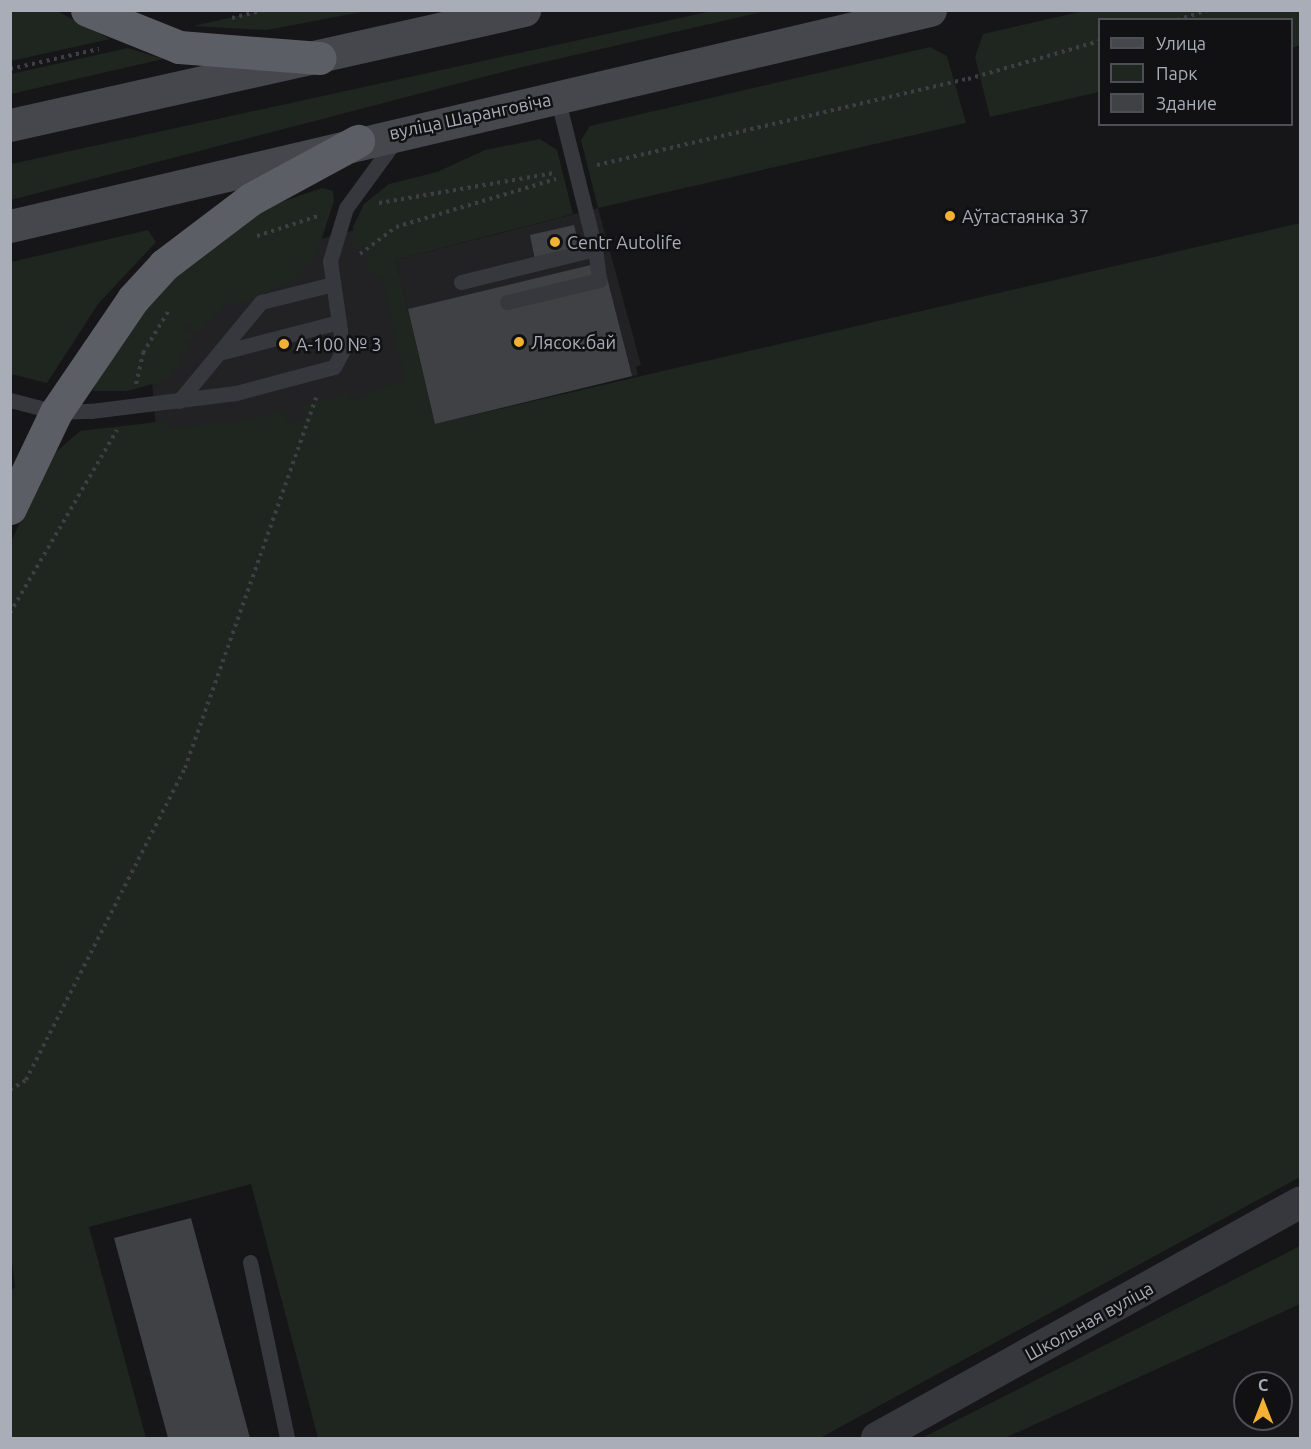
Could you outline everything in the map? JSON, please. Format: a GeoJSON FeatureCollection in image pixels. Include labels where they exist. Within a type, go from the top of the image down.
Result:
{"type":"FeatureCollection","features":[{"type":"Feature","properties":{"kind":"highway"},"geometry":{"type":"LineString","coordinates":[[87,10],[178,46],[320,58]]}},
{"type":"Feature","properties":{"kind":"highway"},"geometry":{"type":"LineString","coordinates":[[10,508],[56,412],[133,299],[198,234],[358,141]]}},
{"type":"Feature","properties":{"kind":"main road"},"geometry":{"type":"LineString","coordinates":[[10,125],[320,58],[524,10]]}},
{"type":"Feature","properties":{"kind":"main road","name":"вуліца Шаранговіча"},"geometry":{"type":"LineString","coordinates":[[10,226],[405,129],[557,97],[930,10]]}},
{"type":"Feature","properties":{"kind":"street","name":"Школьная вуліца"},"geometry":{"type":"LineString","coordinates":[[877,1438],[1300,1203]]}},
{"type":"Feature","properties":{"kind":"lane"},"geometry":{"type":"LineString","coordinates":[[507,302],[599,280],[595,249],[557,97]]}},
{"type":"Feature","properties":{"kind":"lane"},"geometry":{"type":"LineString","coordinates":[[10,400],[56,412],[178,401],[236,393],[334,367],[342,357],[330,261],[346,208],[405,129]]}},
{"type":"Feature","properties":{"kind":"lane"},"geometry":{"type":"LineString","coordinates":[[461,282],[595,249]]}},
{"type":"Feature","properties":{"kind":"lane"},"geometry":{"type":"LineString","coordinates":[[178,401],[261,302],[333,284]]}},
{"type":"Feature","properties":{"kind":"lane"},"geometry":{"type":"LineString","coordinates":[[219,353],[339,322]]}},
{"type":"Feature","properties":{"kind":"lane"},"geometry":{"type":"LineString","coordinates":[[250,1262],[287,1438]]}},
{"type":"Feature","properties":{"kind":"path"},"geometry":{"type":"LineString","coordinates":[[1183,18],[1208,10]]}},
{"type":"Feature","properties":{"kind":"path"},"geometry":{"type":"LineString","coordinates":[[283,225],[346,208],[575,170],[968,79],[1098,42]]}},
{"type":"Feature","properties":{"kind":"path"},"geometry":{"type":"LineString","coordinates":[[10,69],[106,47]]}},
{"type":"Feature","properties":{"kind":"path"},"geometry":{"type":"LineString","coordinates":[[360,254],[396,227],[575,170]]}},
{"type":"Feature","properties":{"kind":"path"},"geometry":{"type":"LineString","coordinates":[[10,1090],[26,1080],[185,768],[316,398]]}},
{"type":"Feature","properties":{"kind":"shaded area","name":"Лясок.бай"},"geometry":{"type":"Polygon","coordinates":[[[598,208],[641,365],[636,367],[638,375],[435,424],[396,260],[598,208]]]}},
{"type":"Feature","properties":{"kind":"shaded area"},"geometry":{"type":"Polygon","coordinates":[[[375,225],[416,401],[158,451],[150,359],[176,323],[321,239],[375,225]]]}},
{"type":"Feature","properties":{"kind":"green space"},"geometry":{"type":"Polygon","coordinates":[[[10,11],[57,11],[110,39],[11,61],[10,11]]]}},
{"type":"Feature","properties":{"kind":"green space"},"geometry":{"type":"Polygon","coordinates":[[[260,11],[367,11],[267,30],[193,26],[260,11]]]}},
{"type":"Feature","properties":{"kind":"green space"},"geometry":{"type":"Polygon","coordinates":[[[712,11],[766,11],[514,69],[11,200],[11,164],[712,11]]]}},
{"type":"Feature","properties":{"kind":"green space"},"geometry":{"type":"Polygon","coordinates":[[[1083,11],[1300,11],[1300,45],[1293,48],[1293,18],[1098,18],[1098,92],[990,117],[975,57],[983,34],[1083,11]]]}},
{"type":"Feature","properties":{"kind":"green space"},"geometry":{"type":"Polygon","coordinates":[[[930,47],[947,56],[966,123],[598,208],[581,140],[590,126],[930,47]]]}},
{"type":"Feature","properties":{"kind":"green space"},"geometry":{"type":"Polygon","coordinates":[[[128,48],[163,59],[11,94],[11,74],[128,48]]]}},
{"type":"Feature","properties":{"kind":"green space"},"geometry":{"type":"Polygon","coordinates":[[[540,139],[557,150],[573,214],[396,260],[435,424],[1300,223],[1300,1177],[820,1438],[318,1438],[251,1184],[89,1227],[146,1438],[11,1438],[10,1290],[15,1288],[10,1244],[11,542],[49,458],[80,431],[166,421],[167,428],[239,422],[283,410],[288,424],[306,419],[303,405],[348,394],[350,400],[405,379],[382,279],[368,271],[365,247],[353,248],[353,227],[364,204],[389,184],[437,172],[485,150],[540,139]]]}},
{"type":"Feature","properties":{"kind":"green space"},"geometry":{"type":"Polygon","coordinates":[[[322,188],[333,191],[334,201],[317,253],[297,278],[237,306],[231,299],[196,334],[187,323],[183,329],[196,336],[192,341],[181,338],[189,345],[177,362],[182,366],[164,381],[127,391],[93,391],[105,351],[211,239],[276,204],[322,188]]]}},
{"type":"Feature","properties":{"kind":"green space"},"geometry":{"type":"Polygon","coordinates":[[[148,230],[156,242],[98,304],[47,383],[11,374],[11,262],[148,230]]]}},
{"type":"Feature","properties":{"kind":"green space"},"geometry":{"type":"Polygon","coordinates":[[[1300,1246],[1300,1304],[1005,1438],[922,1438],[1300,1246]]]}},
{"type":"Feature","properties":{"kind":"building","name":"Centr Autolife"},"geometry":{"type":"Polygon","coordinates":[[[574,225],[580,249],[535,260],[530,235],[574,225]]]}},
{"type":"Feature","properties":{"kind":"building","name":"Лясок.бай"},"geometry":{"type":"Polygon","coordinates":[[[603,262],[632,376],[435,424],[408,309],[603,262]]]}},
{"type":"Feature","properties":{"kind":"building"},"geometry":{"type":"Polygon","coordinates":[[[191,1218],[250,1438],[168,1438],[114,1238],[191,1218]]]}},
{"type":"Feature","properties":{"kind":"place","name":"Аўтастаянка 37"},"geometry":{"type":"Point","coordinates":[950,216]}},
{"type":"Feature","properties":{"kind":"place","name":"Centr Autolife"},"geometry":{"type":"Point","coordinates":[555,242]}},
{"type":"Feature","properties":{"kind":"place","name":"Лясок.бай"},"geometry":{"type":"Point","coordinates":[519,342]}},
{"type":"Feature","properties":{"kind":"place","name":"А-100 № 3"},"geometry":{"type":"Point","coordinates":[284,344]}}]}
